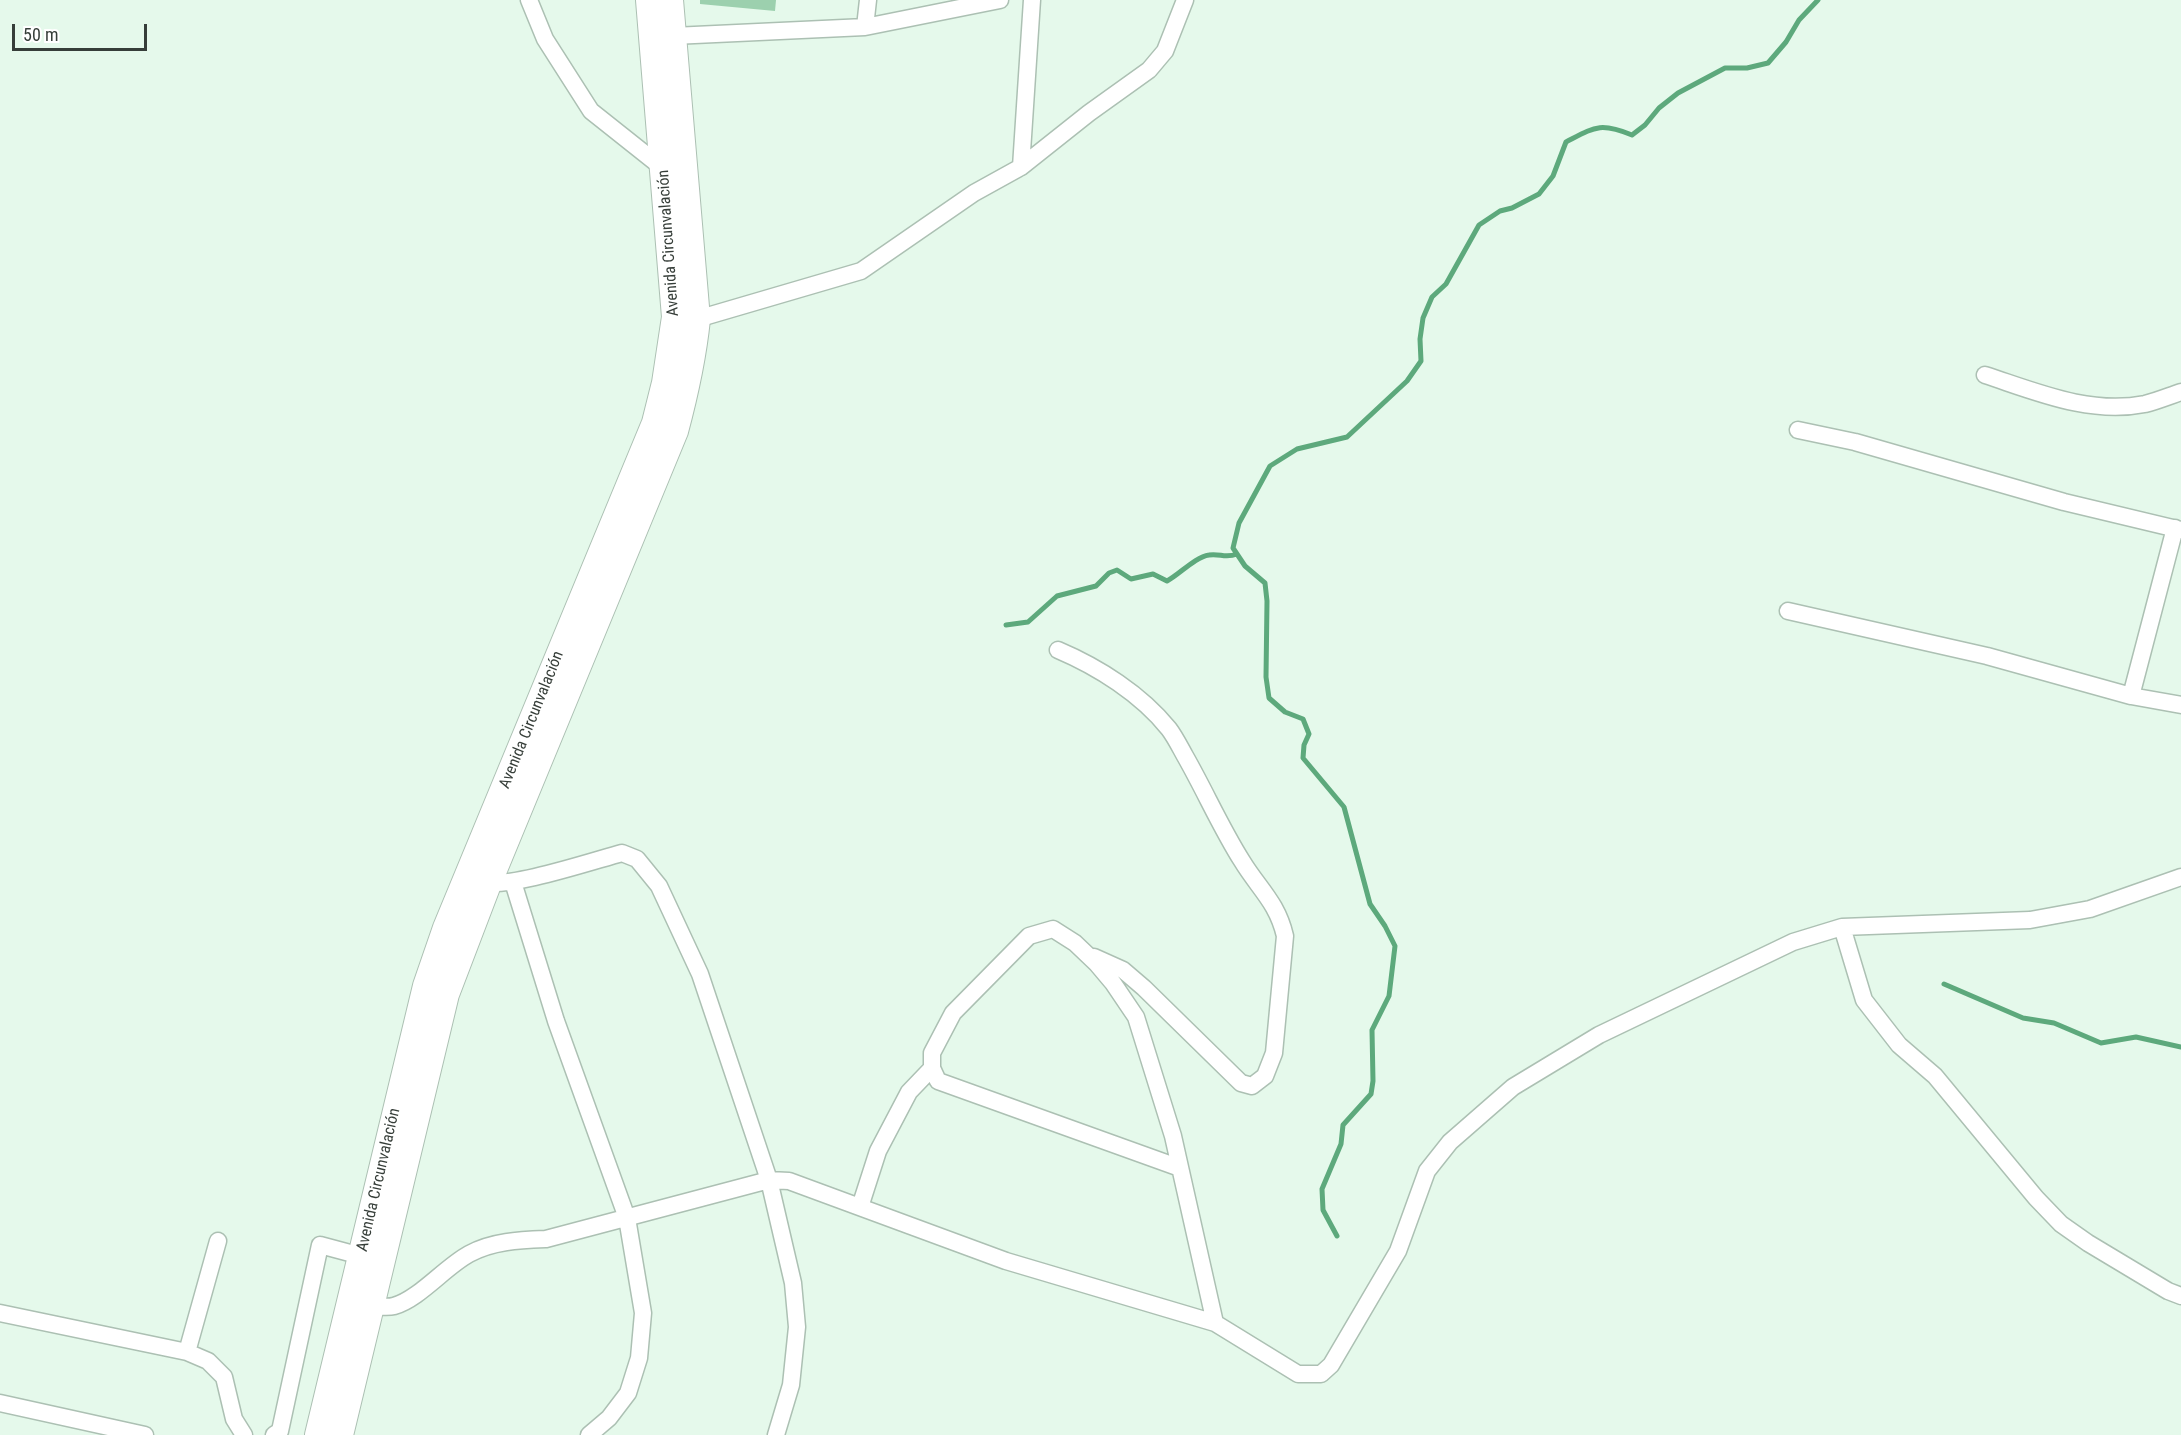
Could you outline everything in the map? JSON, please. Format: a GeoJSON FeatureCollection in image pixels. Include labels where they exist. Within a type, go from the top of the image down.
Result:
{"type":"FeatureCollection","features":[{"type":"Feature","properties":{"kind":"main road","name":"Avenida Circunvalación"},"geometry":{"type":"LineString","coordinates":[[318,1435],[426,986],[489,882],[655,423],[665,383],[675,317],[649,0]]}},
{"type":"Feature","properties":{"kind":"main road","name":"Avenida Circunvalación"},"geometry":{"type":"LineString","coordinates":[[340,1435],[446,993],[489,882],[675,431],[686,389],[694,350],[697,319],[670,0]]}},
{"type":"Feature","properties":{"kind":"street"},"geometry":{"type":"LineString","coordinates":[[529,0],[545,39],[591,111],[664,169]]}},
{"type":"Feature","properties":{"kind":"street"},"geometry":{"type":"LineString","coordinates":[[865,27],[868,0]]}},
{"type":"Feature","properties":{"kind":"street"},"geometry":{"type":"LineString","coordinates":[[673,36],[865,27],[1000,0]]}},
{"type":"Feature","properties":{"kind":"street"},"geometry":{"type":"LineString","coordinates":[[1021,167],[1032,0]]}},
{"type":"Feature","properties":{"kind":"street"},"geometry":{"type":"LineString","coordinates":[[697,319],[861,271],[974,193],[1021,167],[1089,113],[1149,70],[1165,51],[1185,0]]}},
{"type":"Feature","properties":{"kind":"street"},"geometry":{"type":"LineString","coordinates":[[1985,375],[2070,402],[2106,407],[2145,404],[2181,392]]}},
{"type":"Feature","properties":{"kind":"street"},"geometry":{"type":"LineString","coordinates":[[1798,430],[1855,442],[2064,502],[2178,529],[2131,696]]}},
{"type":"Feature","properties":{"kind":"street"},"geometry":{"type":"LineString","coordinates":[[1788,611],[1986,656],[2131,696],[2181,705]]}},
{"type":"Feature","properties":{"kind":"street"},"geometry":{"type":"LineString","coordinates":[[1058,650],[1074,656],[1108,677],[1144,704],[1169,729],[1242,862],[1262,886],[1281,917],[1285,936],[1274,1053],[1265,1076],[1251,1086],[1240,1083],[1123,970],[1085,953]]}},
{"type":"Feature","properties":{"kind":"street"},"geometry":{"type":"LineString","coordinates":[[589,1435],[609,1418],[628,1393],[639,1358],[643,1313],[627,1218],[556,1021],[489,882],[622,853],[637,859],[660,886],[700,974],[769,1180],[792,1283],[797,1327],[791,1385],[776,1435]]}},
{"type":"Feature","properties":{"kind":"street"},"geometry":{"type":"LineString","coordinates":[[371,1306],[392,1307],[409,1299],[471,1252],[510,1240],[546,1239],[769,1180],[789,1181],[1006,1260],[1215,1323],[1298,1374],[1321,1374],[1331,1365],[1398,1251],[1427,1171],[1450,1142],[1513,1087],[1599,1035],[1793,942],[1842,927],[2030,920],[2090,909],[2181,877]]}},
{"type":"Feature","properties":{"kind":"street"},"geometry":{"type":"LineString","coordinates":[[1842,927],[1864,1000],[1899,1045],[1935,1076],[2036,1198],[2061,1224],[2088,1243],[2168,1291],[2181,1296]]}},
{"type":"Feature","properties":{"kind":"street"},"geometry":{"type":"LineString","coordinates":[[1180,1168],[938,1081],[932,1068],[932,1053],[953,1013],[1029,936],[1053,929],[1075,943],[1113,983],[1136,1017],[1173,1136],[1215,1323]]}},
{"type":"Feature","properties":{"kind":"street"},"geometry":{"type":"LineString","coordinates":[[860,1207],[883,1141],[909,1092],[932,1068]]}},
{"type":"Feature","properties":{"kind":"street"},"geometry":{"type":"LineString","coordinates":[[187,1352],[218,1241]]}},
{"type":"Feature","properties":{"kind":"street"},"geometry":{"type":"LineString","coordinates":[[274,1435],[280,1431],[320,1245],[361,1256]]}},
{"type":"Feature","properties":{"kind":"street"},"geometry":{"type":"LineString","coordinates":[[0,1313],[187,1352],[208,1361],[224,1377],[234,1419],[244,1435]]}},
{"type":"Feature","properties":{"kind":"street"},"geometry":{"type":"LineString","coordinates":[[0,1403],[144,1435]]}},
{"type":"Feature","properties":{"kind":"green space"},"geometry":{"type":"Polygon","coordinates":[[[700,0],[776,0],[775,11],[700,4],[700,0]]]}},
{"type":"Feature","properties":{"kind":"waterway"},"geometry":{"type":"LineString","coordinates":[[1337,1236],[1323,1210],[1322,1189],[1341,1144],[1343,1125],[1371,1094],[1372,1030],[1389,996],[1395,946],[1370,904],[1344,807],[1303,758],[1304,745],[1309,734],[1303,719],[1285,712],[1269,698],[1266,677],[1267,601],[1265,583],[1245,566],[1233,548],[1239,523],[1270,466],[1297,449],[1347,437],[1407,381],[1421,361],[1420,339],[1423,318],[1432,297],[1446,284],[1479,225],[1500,211],[1512,208],[1539,194],[1553,176],[1566,142],[1598,128],[1612,128],[1632,135],[1678,93],[1725,68],[1747,68],[1768,63],[1786,42],[1799,20],[1818,0]]}},
{"type":"Feature","properties":{"kind":"waterway"},"geometry":{"type":"LineString","coordinates":[[1006,625],[1028,622],[1057,596],[1096,586],[1109,573],[1117,570],[1131,579],[1153,574],[1167,581],[1204,556],[1237,554]]}},
{"type":"Feature","properties":{"kind":"waterway"},"geometry":{"type":"LineString","coordinates":[[1944,984],[2023,1018],[2054,1023],[2101,1043],[2136,1037],[2181,1047]]}}]}
